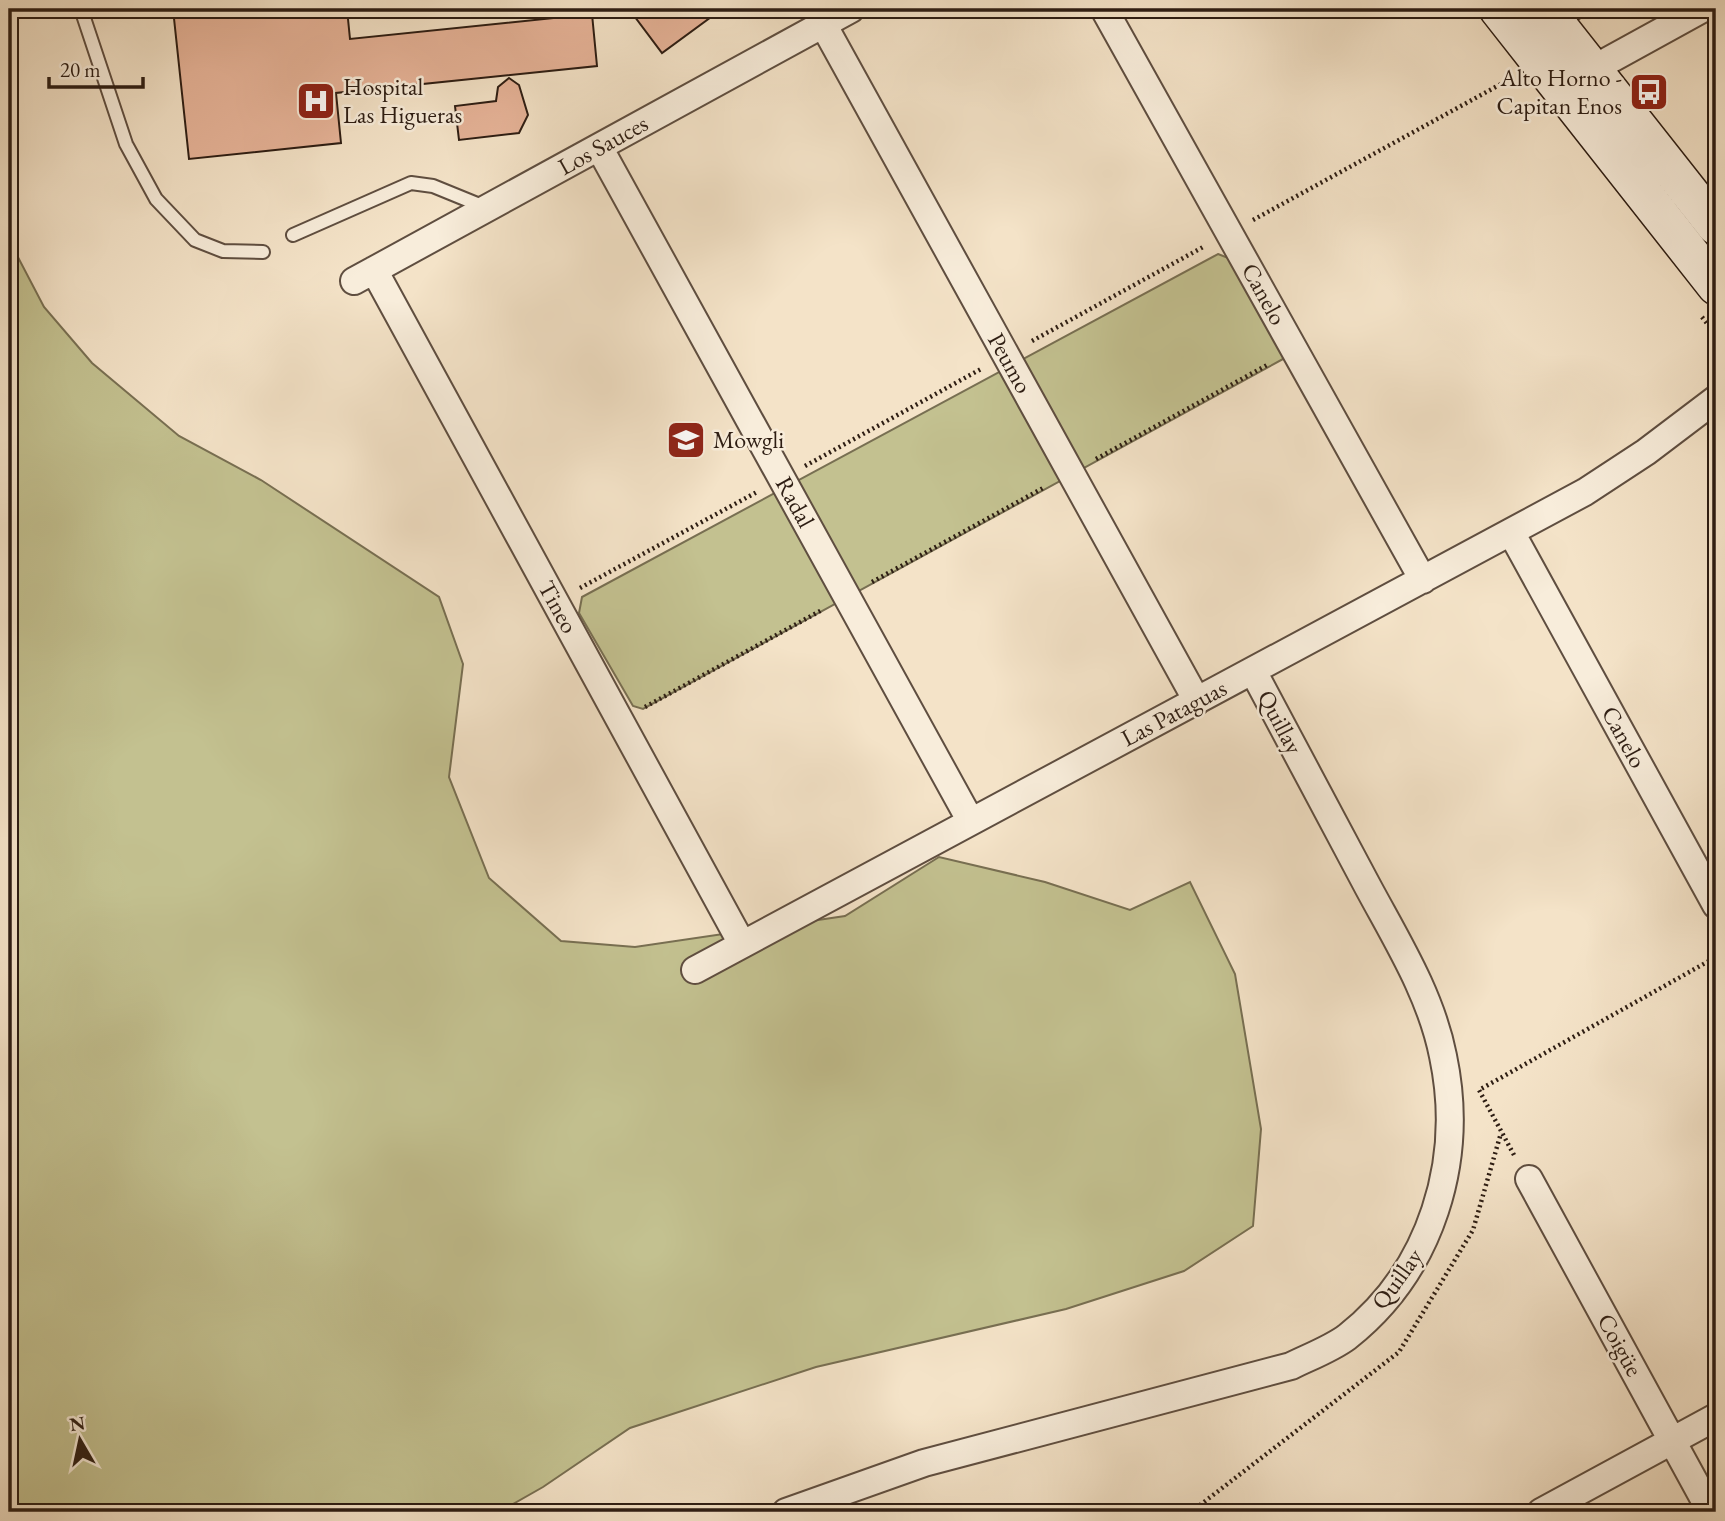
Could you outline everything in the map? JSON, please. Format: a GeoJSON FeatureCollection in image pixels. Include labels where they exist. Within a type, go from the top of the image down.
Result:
{"type":"FeatureCollection","features":[{"type":"Feature","properties":{"kind":"main road"},"geometry":{"type":"LineString","coordinates":[[1498,9],[1716,286]]}},
{"type":"Feature","properties":{"kind":"main road"},"geometry":{"type":"LineString","coordinates":[[1562,14],[1593,69],[1716,226]]}},
{"type":"Feature","properties":{"kind":"street","name":"Los Sauces"},"geometry":{"type":"LineString","coordinates":[[364,276],[852,9]]}},
{"type":"Feature","properties":{"kind":"street","name":"Canelo"},"geometry":{"type":"LineString","coordinates":[[1104,9],[1423,580]]}},
{"type":"Feature","properties":{"kind":"street"},"geometry":{"type":"LineString","coordinates":[[1593,69],[1702,9]]}},
{"type":"Feature","properties":{"kind":"street","name":"Peumo"},"geometry":{"type":"LineString","coordinates":[[823,24],[1197,701]]}},
{"type":"Feature","properties":{"kind":"street","name":"Radal"},"geometry":{"type":"LineString","coordinates":[[599,147],[970,820]]}},
{"type":"Feature","properties":{"kind":"street","name":"Tineo"},"geometry":{"type":"LineString","coordinates":[[364,276],[555,602],[742,944]]}},
{"type":"Feature","properties":{"kind":"street","name":"Las Pataguas"},"geometry":{"type":"LineString","coordinates":[[695,970],[1584,492],[1646,452],[1716,399]]}},
{"type":"Feature","properties":{"kind":"street","name":"Canelo"},"geometry":{"type":"LineString","coordinates":[[1511,532],[1716,905]]}},
{"type":"Feature","properties":{"kind":"street","name":"Quillay"},"geometry":{"type":"LineString","coordinates":[[791,1511],[924,1463],[1291,1366],[1346,1339],[1385,1301],[1417,1257],[1441,1192],[1448,1148],[1451,1105],[1443,1054],[1415,976],[1253,671]]}},
{"type":"Feature","properties":{"kind":"street","name":"Coigüe"},"geometry":{"type":"LineString","coordinates":[[1529,1179],[1711,1512]]}},
{"type":"Feature","properties":{"kind":"street"},"geometry":{"type":"LineString","coordinates":[[1541,1512],[1716,1417]]}},
{"type":"Feature","properties":{"kind":"lane"},"geometry":{"type":"LineString","coordinates":[[81,9],[126,144],[156,199],[195,240],[223,251],[263,252]]}},
{"type":"Feature","properties":{"kind":"lane"},"geometry":{"type":"LineString","coordinates":[[293,235],[411,183],[433,186],[487,208]]}},
{"type":"Feature","properties":{"kind":"path"},"geometry":{"type":"LineString","coordinates":[[555,602],[1540,62]]}},
{"type":"Feature","properties":{"kind":"path"},"geometry":{"type":"LineString","coordinates":[[620,722],[1294,350]]}},
{"type":"Feature","properties":{"kind":"path"},"geometry":{"type":"LineString","coordinates":[[1501,1133],[1479,1090],[1716,957]]}},
{"type":"Feature","properties":{"kind":"shaded area"},"geometry":{"type":"Polygon","coordinates":[[[9,240],[44,307],[92,363],[179,436],[261,480],[439,597],[463,664],[449,777],[489,878],[561,941],[635,947],[845,916],[939,857],[1045,882],[1130,910],[1190,882],[1235,974],[1261,1129],[1253,1226],[1184,1271],[1066,1309],[816,1367],[630,1428],[543,1487],[499,1512],[9,1512],[9,240]]]}},
{"type":"Feature","properties":{"kind":"shaded area"},"geometry":{"type":"Polygon","coordinates":[[[1218,254],[1231,259],[1284,351],[1283,359],[643,709],[633,706],[579,613],[582,597],[1218,254]]]}},
{"type":"Feature","properties":{"kind":"building"},"geometry":{"type":"Polygon","coordinates":[[[107,9],[167,9],[107,15],[107,9]]]}},
{"type":"Feature","properties":{"kind":"building"},"geometry":{"type":"Polygon","coordinates":[[[173,9],[347,9],[350,39],[592,14],[597,66],[336,93],[341,143],[189,159],[173,9]]]}},
{"type":"Feature","properties":{"kind":"building"},"geometry":{"type":"Polygon","coordinates":[[[629,9],[722,9],[662,53],[629,9]]]}},
{"type":"Feature","properties":{"kind":"building"},"geometry":{"type":"Polygon","coordinates":[[[509,78],[519,85],[528,115],[519,133],[459,140],[455,106],[496,101],[498,87],[509,78]]]}},
{"type":"Feature","properties":{"kind":"place","name":"Alto Horno - Capitan Enos"},"geometry":{"type":"Point","coordinates":[1649,92]}},
{"type":"Feature","properties":{"kind":"place","name":"Hospital Las Higueras"},"geometry":{"type":"Point","coordinates":[316,101]}},
{"type":"Feature","properties":{"kind":"place","name":"Mowgli"},"geometry":{"type":"Point","coordinates":[686,440]}}]}
